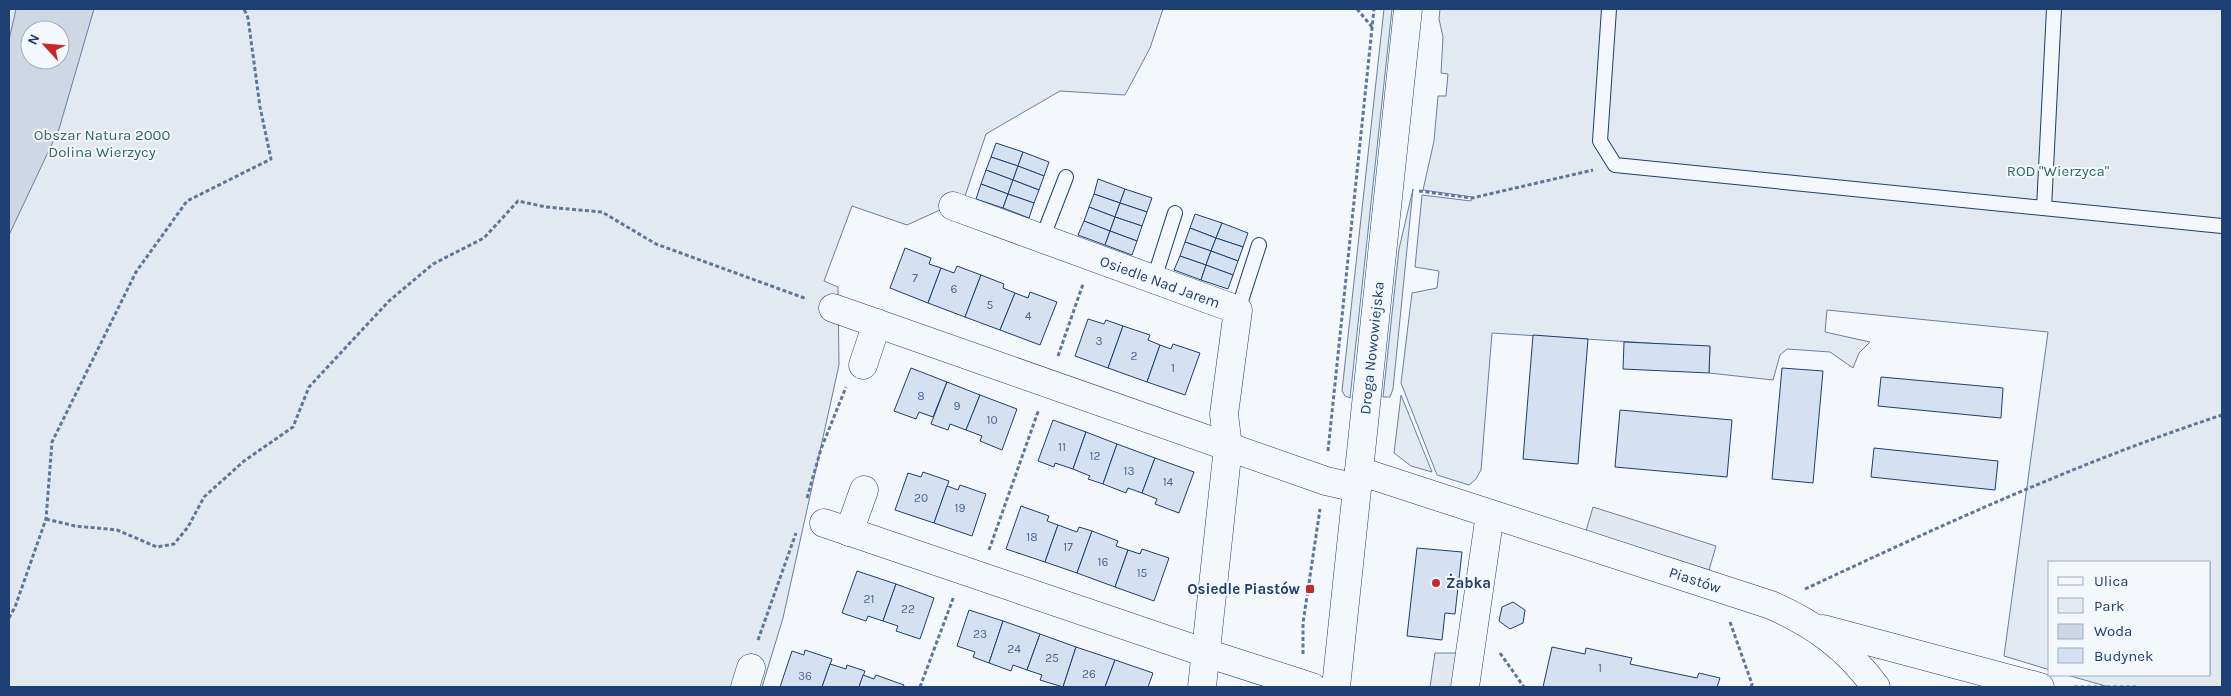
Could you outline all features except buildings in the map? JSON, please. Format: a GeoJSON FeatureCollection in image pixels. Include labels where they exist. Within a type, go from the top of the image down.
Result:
{"type":"FeatureCollection","features":[{"type":"Feature","properties":{"kind":"street","name":"Droga Nowowiejska"},"geometry":{"type":"LineString","coordinates":[[1336,687],[1408,9]]}},
{"type":"Feature","properties":{"kind":"street","name":"Osiedle Nad Jarem"},"geometry":{"type":"LineString","coordinates":[[953,206],[1238,310],[1224,414],[1228,447],[1202,687]]}},
{"type":"Feature","properties":{"kind":"street"},"geometry":{"type":"LineString","coordinates":[[833,308],[1326,481],[1358,480]]}},
{"type":"Feature","properties":{"kind":"street"},"geometry":{"type":"LineString","coordinates":[[862,365],[877,323]]}},
{"type":"Feature","properties":{"kind":"street","name":"Piastów"},"geometry":{"type":"LineString","coordinates":[[1358,480],[1490,514],[1771,605],[1816,627],[1841,647],[1876,687]]}},
{"type":"Feature","properties":{"kind":"street"},"geometry":{"type":"LineString","coordinates":[[849,532],[864,490]]}},
{"type":"Feature","properties":{"kind":"street"},"geometry":{"type":"LineString","coordinates":[[1465,687],[1490,514]]}},
{"type":"Feature","properties":{"kind":"street"},"geometry":{"type":"LineString","coordinates":[[824,523],[1308,686]]}},
{"type":"Feature","properties":{"kind":"street"},"geometry":{"type":"LineString","coordinates":[[1816,627],[2040,687]]}},
{"type":"Feature","properties":{"kind":"lane"},"geometry":{"type":"LineString","coordinates":[[1609,9],[1600,141],[1615,165],[2222,226]]}},
{"type":"Feature","properties":{"kind":"lane"},"geometry":{"type":"LineString","coordinates":[[2044,208],[2054,9]]}},
{"type":"Feature","properties":{"kind":"lane"},"geometry":{"type":"LineString","coordinates":[[1042,238],[1066,177]]}},
{"type":"Feature","properties":{"kind":"lane"},"geometry":{"type":"LineString","coordinates":[[1154,280],[1175,213]]}},
{"type":"Feature","properties":{"kind":"lane"},"geometry":{"type":"LineString","coordinates":[[1238,310],[1259,245]]}},
{"type":"Feature","properties":{"kind":"path"},"geometry":{"type":"LineString","coordinates":[[9,618],[15,607],[46,519],[52,442],[136,272],[187,200],[271,159],[260,107],[248,18],[244,9]]}},
{"type":"Feature","properties":{"kind":"path"},"geometry":{"type":"LineString","coordinates":[[1357,9],[1372,27]]}},
{"type":"Feature","properties":{"kind":"path"},"geometry":{"type":"LineString","coordinates":[[1308,686],[1303,623],[1316,528],[1326,481],[1374,9]]}},
{"type":"Feature","properties":{"kind":"path"},"geometry":{"type":"LineString","coordinates":[[1419,191],[1472,198],[1615,165]]}},
{"type":"Feature","properties":{"kind":"path"},"geometry":{"type":"LineString","coordinates":[[46,519],[75,526],[117,530],[156,547],[174,544],[188,527],[204,497],[244,461],[293,427],[309,386],[389,301],[433,264],[484,238],[518,201],[546,207],[602,212],[656,244],[833,308]]}},
{"type":"Feature","properties":{"kind":"path"},"geometry":{"type":"LineString","coordinates":[[920,687],[972,574],[1048,384],[1092,257]]}},
{"type":"Feature","properties":{"kind":"path"},"geometry":{"type":"LineString","coordinates":[[1771,605],[1950,521],[2172,432],[2222,415]]}},
{"type":"Feature","properties":{"kind":"path"},"geometry":{"type":"LineString","coordinates":[[1717,588],[1752,684],[1751,687]]}},
{"type":"Feature","properties":{"kind":"path"},"geometry":{"type":"LineString","coordinates":[[2074,687],[2136,687]]}},
{"type":"Feature","properties":{"kind":"green space","name":"Obszar Natura 2000 Dolina Wierzycy"},"geometry":{"type":"Polygon","coordinates":[[[9,9],[1163,9],[1150,48],[1125,95],[1060,91],[986,134],[964,199],[907,225],[852,206],[824,281],[838,287],[839,365],[783,618],[762,687],[9,687],[9,9]]]}},
{"type":"Feature","properties":{"kind":"green space"},"geometry":{"type":"Polygon","coordinates":[[[1384,9],[1392,9],[1350,398],[1345,396],[1342,391],[1384,9]]]}},
{"type":"Feature","properties":{"kind":"green space","name":"ROD \"Wierzyca\""},"geometry":{"type":"Polygon","coordinates":[[[1440,9],[2222,9],[2222,687],[2109,687],[2070,676],[2211,676],[2211,561],[2048,561],[2048,669],[2004,656],[2048,332],[1827,310],[1825,332],[1870,342],[1859,353],[1853,368],[1830,352],[1787,349],[1780,355],[1773,380],[1709,373],[1710,347],[1492,333],[1481,470],[1476,479],[1469,485],[1437,475],[1401,383],[1412,293],[1437,288],[1439,271],[1415,267],[1422,195],[1471,201],[1472,197],[1423,190],[1434,141],[1438,96],[1446,96],[1448,74],[1441,73],[1443,37],[1439,19],[1440,9]]]}},
{"type":"Feature","properties":{"kind":"green space"},"geometry":{"type":"Polygon","coordinates":[[[1413,189],[1393,389],[1390,397],[1383,397],[1399,249],[1413,189]]]}},
{"type":"Feature","properties":{"kind":"green space"},"geometry":{"type":"Polygon","coordinates":[[[1401,395],[1432,472],[1411,466],[1394,453],[1401,395]]]}},
{"type":"Feature","properties":{"kind":"shaded area"},"geometry":{"type":"Polygon","coordinates":[[[1593,507],[1716,546],[1709,570],[1586,531],[1593,507]]]}},
{"type":"Feature","properties":{"kind":"shaded area"},"geometry":{"type":"Polygon","coordinates":[[[1435,653],[1458,653],[1453,687],[1430,687],[1435,653]]]}},
{"type":"Feature","properties":{"kind":"water"},"geometry":{"type":"Polygon","coordinates":[[[16,9],[94,9],[59,129],[9,235],[9,40],[16,9]]]}},
{"type":"Feature","properties":{"kind":"place","name":"Żabka"},"geometry":{"type":"Point","coordinates":[1436,583]}},
{"type":"Feature","properties":{"kind":"place","name":"Osiedle Piastów"},"geometry":{"type":"Point","coordinates":[1310,589]}}]}
